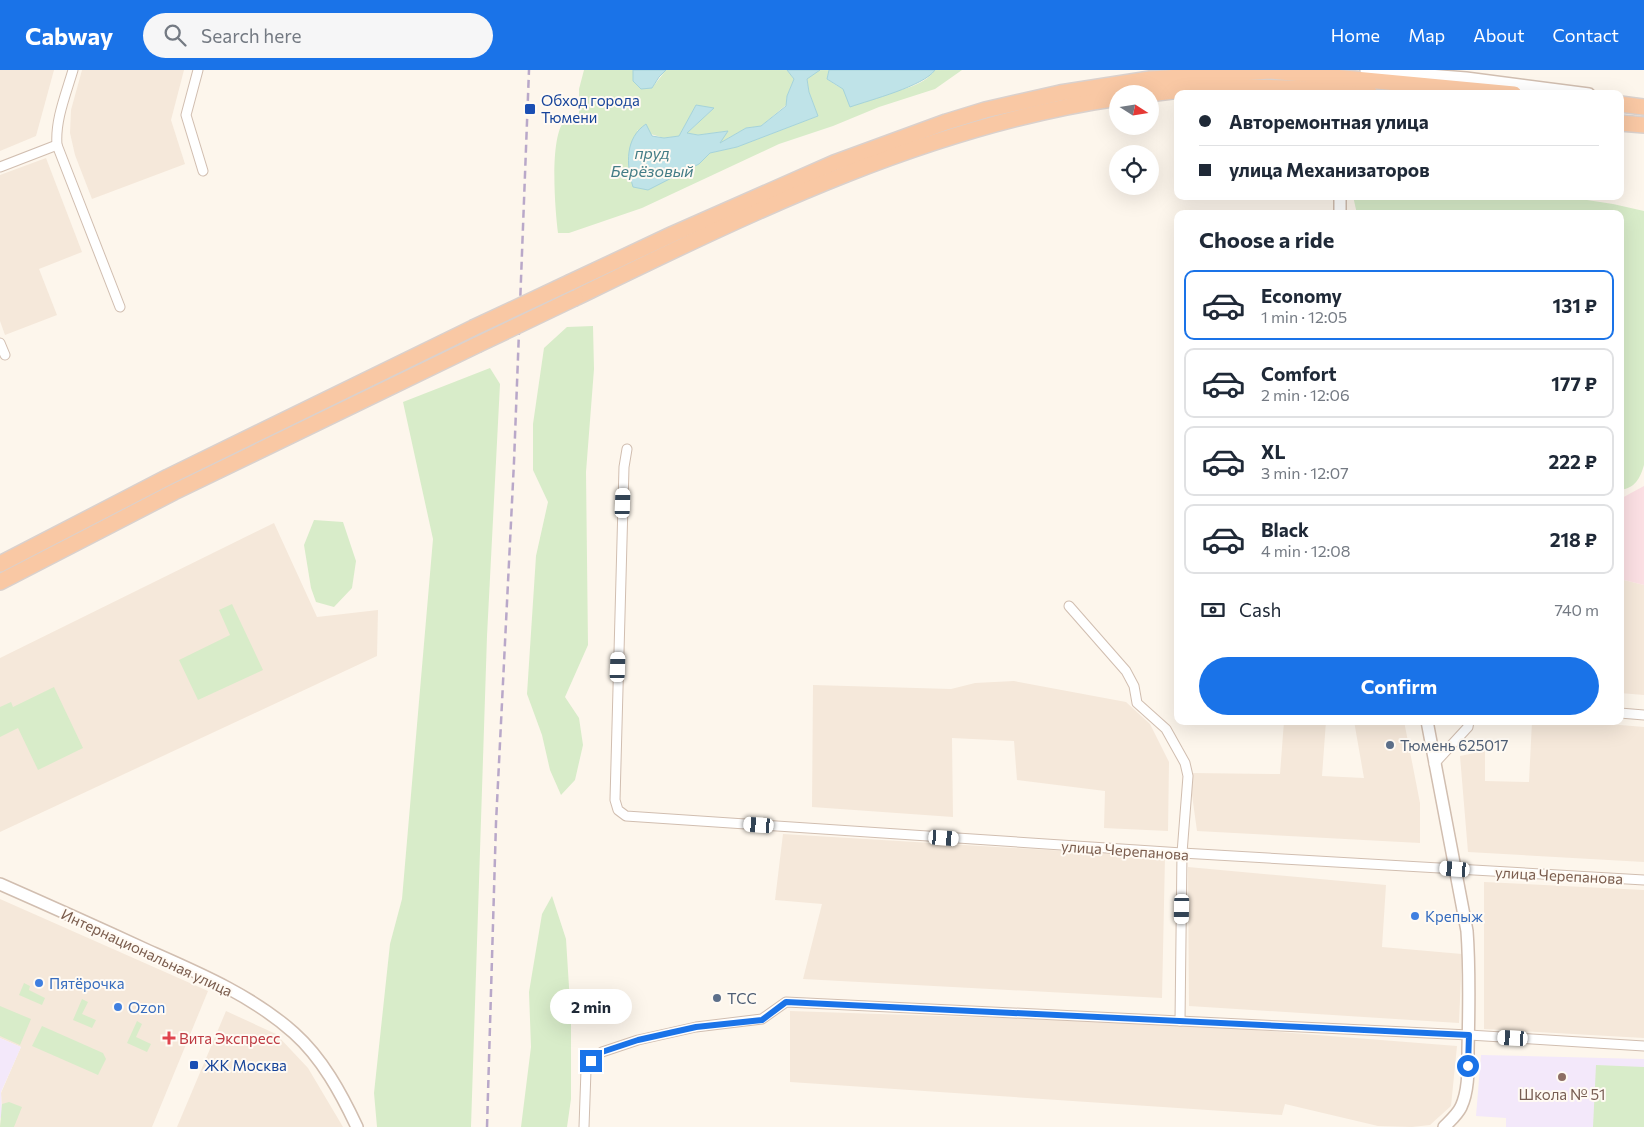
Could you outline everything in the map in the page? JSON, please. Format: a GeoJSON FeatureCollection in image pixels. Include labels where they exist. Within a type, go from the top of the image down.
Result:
{"type":"FeatureCollection","features":[{"type":"Feature","properties":{"kind":"highway"},"geometry":{"type":"LineString","coordinates":[[0,564],[168,478],[571,282],[800,177],[946,122],[985,110],[1060,93],[1188,75],[1270,71],[1474,90]]}},
{"type":"Feature","properties":{"kind":"highway"},"geometry":{"type":"LineString","coordinates":[[1187,90],[1217,87],[1318,90]]}},
{"type":"Feature","properties":{"kind":"highway"},"geometry":{"type":"LineString","coordinates":[[1159,93],[1174,91]]}},
{"type":"Feature","properties":{"kind":"highway"},"geometry":{"type":"LineString","coordinates":[[0,582],[174,492],[477,344],[680,247],[771,207],[838,178],[978,128],[1017,117],[1109,100]]}},
{"type":"Feature","properties":{"kind":"highway"},"geometry":{"type":"LineString","coordinates":[[1624,104],[1644,107]]}},
{"type":"Feature","properties":{"kind":"highway"},"geometry":{"type":"LineString","coordinates":[[1624,123],[1644,125]]}},
{"type":"Feature","properties":{"kind":"street"},"geometry":{"type":"LineString","coordinates":[[73,70],[56,136],[57,145],[120,307]]}},
{"type":"Feature","properties":{"kind":"street"},"geometry":{"type":"LineString","coordinates":[[198,70],[186,115],[203,171]]}},
{"type":"Feature","properties":{"kind":"street"},"geometry":{"type":"LineString","coordinates":[[1188,75],[1208,70]]}},
{"type":"Feature","properties":{"kind":"street"},"geometry":{"type":"LineString","coordinates":[[1366,70],[1466,78],[1558,90]]}},
{"type":"Feature","properties":{"kind":"street"},"geometry":{"type":"LineString","coordinates":[[1217,87],[1239,90]]}},
{"type":"Feature","properties":{"kind":"street"},"geometry":{"type":"LineString","coordinates":[[0,167],[57,145]]}},
{"type":"Feature","properties":{"kind":"street"},"geometry":{"type":"LineString","coordinates":[[0,343],[5,355]]}},
{"type":"Feature","properties":{"kind":"street","name":"улица Черепанова"},"geometry":{"type":"LineString","coordinates":[[627,448],[624,468],[615,800],[618,810],[626,816],[1182,853],[1644,880]]}},
{"type":"Feature","properties":{"kind":"street"},"geometry":{"type":"LineString","coordinates":[[1068,606],[1126,671],[1134,686],[1137,703],[1166,729],[1185,763],[1188,776],[1182,853],[1180,1021]]}},
{"type":"Feature","properties":{"kind":"street"},"geometry":{"type":"LineString","coordinates":[[1624,713],[1644,715]]}},
{"type":"Feature","properties":{"kind":"street"},"geometry":{"type":"LineString","coordinates":[[1427,725],[1467,931],[1469,960],[1468,1066],[1462,1105],[1444,1127]]}},
{"type":"Feature","properties":{"kind":"street"},"geometry":{"type":"LineString","coordinates":[[1434,764],[1468,725]]}},
{"type":"Feature","properties":{"kind":"street","name":"Интернациональная улица"},"geometry":{"type":"LineString","coordinates":[[0,884],[195,972],[232,991],[279,1020],[322,1064],[357,1127]]}},
{"type":"Feature","properties":{"kind":"street"},"geometry":{"type":"LineString","coordinates":[[584,1127],[586,1070],[591,1061],[602,1052],[638,1040],[696,1027],[762,1020],[786,1002],[1469,1035],[1644,1046]]}},
{"type":"Feature","properties":{"kind":"shaded area"},"geometry":{"type":"Polygon","coordinates":[[[0,70],[54,70],[36,136],[0,151],[0,70]]]}},
{"type":"Feature","properties":{"kind":"shaded area"},"geometry":{"type":"Polygon","coordinates":[[[82,70],[184,70],[171,120],[185,164],[92,199],[75,155],[70,133],[71,110],[82,70]]]}},
{"type":"Feature","properties":{"kind":"shaded area"},"geometry":{"type":"Polygon","coordinates":[[[46,158],[82,252],[39,269],[57,315],[5,335],[0,321],[0,175],[46,158]]]}},
{"type":"Feature","properties":{"kind":"shaded area"},"geometry":{"type":"Polygon","coordinates":[[[1644,486],[1644,585],[1624,580],[1624,497],[1644,486]]]}},
{"type":"Feature","properties":{"kind":"shaded area"},"geometry":{"type":"Polygon","coordinates":[[[274,523],[317,617],[378,610],[377,656],[0,832],[0,658],[274,523]]]}},
{"type":"Feature","properties":{"kind":"shaded area"},"geometry":{"type":"Polygon","coordinates":[[[1624,580],[1644,585],[1644,695],[1624,693],[1624,580]]]}},
{"type":"Feature","properties":{"kind":"shaded area"},"geometry":{"type":"Polygon","coordinates":[[[1014,681],[1126,702],[1150,724],[1169,762],[1168,831],[1104,828],[1105,791],[1017,780],[1014,741],[952,738],[953,817],[812,807],[813,685],[951,689],[975,683],[1014,681]]]}},
{"type":"Feature","properties":{"kind":"shaded area"},"geometry":{"type":"Polygon","coordinates":[[[1284,725],[1326,725],[1322,776],[1364,778],[1355,725],[1405,725],[1420,803],[1420,843],[1197,831],[1191,773],[1280,774],[1284,725]]]}},
{"type":"Feature","properties":{"kind":"shaded area"},"geometry":{"type":"Polygon","coordinates":[[[1532,725],[1621,725],[1644,727],[1644,862],[1468,852],[1460,756],[1485,751],[1485,781],[1529,782],[1532,725]]]}},
{"type":"Feature","properties":{"kind":"shaded area"},"geometry":{"type":"Polygon","coordinates":[[[783,834],[1165,857],[1162,998],[803,979],[822,904],[775,900],[783,834]]]}},
{"type":"Feature","properties":{"kind":"shaded area"},"geometry":{"type":"Polygon","coordinates":[[[1188,867],[1386,885],[1382,947],[1462,954],[1459,1023],[1189,1006],[1188,867]]]}},
{"type":"Feature","properties":{"kind":"shaded area"},"geometry":{"type":"Polygon","coordinates":[[[1484,882],[1644,890],[1644,1038],[1484,1029],[1484,882]]]}},
{"type":"Feature","properties":{"kind":"shaded area"},"geometry":{"type":"Polygon","coordinates":[[[0,899],[208,991],[152,1127],[0,1127],[2,1114],[1,1093],[21,1047],[0,1038],[0,899]]]}},
{"type":"Feature","properties":{"kind":"shaded area"},"geometry":{"type":"Polygon","coordinates":[[[226,1011],[276,1034],[308,1068],[343,1127],[177,1127],[226,1011]]]}},
{"type":"Feature","properties":{"kind":"shaded area"},"geometry":{"type":"Polygon","coordinates":[[[790,1011],[1179,1024],[1457,1046],[1451,1106],[1430,1125],[1412,1127],[1378,1126],[1285,1104],[1282,1115],[790,1082],[790,1011]]]}},
{"type":"Feature","properties":{"kind":"shaded area"},"geometry":{"type":"Polygon","coordinates":[[[0,1038],[21,1047],[1,1092],[2,1114],[0,1119],[0,1038]]]}},
{"type":"Feature","properties":{"kind":"shaded area","name":"Школа № 51"},"geometry":{"type":"Polygon","coordinates":[[[1481,1055],[1644,1059],[1644,1127],[1506,1127],[1506,1118],[1476,1116],[1481,1055]]]}},
{"type":"Feature","properties":{"kind":"green space"},"geometry":{"type":"Polygon","coordinates":[[[584,70],[633,70],[633,81],[652,88],[666,70],[787,70],[794,79],[787,96],[786,105],[761,126],[746,128],[718,144],[727,131],[698,135],[686,134],[713,109],[696,105],[679,136],[664,138],[637,130],[678,174],[699,164],[710,153],[737,147],[818,116],[809,92],[807,78],[820,70],[829,70],[827,79],[844,89],[880,92],[893,91],[917,84],[935,70],[962,70],[935,89],[879,107],[833,126],[779,144],[642,208],[569,233],[558,233],[554,174],[557,141],[565,120],[579,113],[579,89],[584,70]]]}},
{"type":"Feature","properties":{"kind":"green space"},"geometry":{"type":"Polygon","coordinates":[[[1354,200],[1587,200],[1644,211],[1644,465],[1641,475],[1636,482],[1624,489],[1624,210],[1356,210],[1354,200]]]}},
{"type":"Feature","properties":{"kind":"green space"},"geometry":{"type":"Polygon","coordinates":[[[593,326],[594,369],[586,472],[588,645],[565,697],[579,718],[583,745],[575,780],[561,795],[550,770],[542,735],[527,694],[536,556],[548,502],[533,470],[533,424],[544,348],[567,327],[593,326]]]}},
{"type":"Feature","properties":{"kind":"green space"},"geometry":{"type":"Polygon","coordinates":[[[490,368],[500,384],[487,636],[471,1127],[377,1127],[374,1093],[390,944],[402,899],[433,539],[403,402],[490,368]]]}},
{"type":"Feature","properties":{"kind":"green space"},"geometry":{"type":"Polygon","coordinates":[[[314,520],[343,522],[356,561],[352,588],[334,607],[316,602],[311,588],[304,545],[314,520]]]}},
{"type":"Feature","properties":{"kind":"green space"},"geometry":{"type":"Polygon","coordinates":[[[232,604],[263,670],[198,700],[179,660],[230,635],[219,610],[232,604]]]}},
{"type":"Feature","properties":{"kind":"green space"},"geometry":{"type":"Polygon","coordinates":[[[54,687],[83,748],[38,770],[18,728],[0,737],[0,707],[11,702],[13,707],[54,687]]]}},
{"type":"Feature","properties":{"kind":"green space"},"geometry":{"type":"Polygon","coordinates":[[[552,896],[566,939],[571,1019],[571,1099],[567,1127],[521,1127],[531,1047],[529,992],[542,914],[552,896]]]}},
{"type":"Feature","properties":{"kind":"green space"},"geometry":{"type":"Polygon","coordinates":[[[24,983],[30,986],[29,990],[45,998],[42,1005],[19,995],[24,983]]]}},
{"type":"Feature","properties":{"kind":"green space"},"geometry":{"type":"Polygon","coordinates":[[[82,999],[88,1002],[82,1014],[96,1020],[92,1028],[73,1020],[82,999]]]}},
{"type":"Feature","properties":{"kind":"green space"},"geometry":{"type":"Polygon","coordinates":[[[0,1006],[31,1019],[20,1045],[0,1036],[0,1006]]]}},
{"type":"Feature","properties":{"kind":"green space"},"geometry":{"type":"Polygon","coordinates":[[[137,1021],[142,1024],[136,1037],[151,1044],[147,1052],[127,1043],[137,1021]]]}},
{"type":"Feature","properties":{"kind":"green space"},"geometry":{"type":"Polygon","coordinates":[[[42,1026],[103,1053],[106,1059],[98,1075],[32,1046],[42,1026]]]}},
{"type":"Feature","properties":{"kind":"green space"},"geometry":{"type":"Polygon","coordinates":[[[1596,1065],[1644,1067],[1644,1127],[1593,1127],[1596,1065]]]}},
{"type":"Feature","properties":{"kind":"green space"},"geometry":{"type":"Polygon","coordinates":[[[9,1102],[22,1107],[14,1127],[0,1127],[2,1104],[9,1102]]]}},
{"type":"Feature","properties":{"kind":"water"},"geometry":{"type":"Polygon","coordinates":[[[633,70],[666,70],[652,88],[641,89],[633,81],[633,70]]]}},
{"type":"Feature","properties":{"kind":"water","name":"пруд Берёзовый"},"geometry":{"type":"Polygon","coordinates":[[[787,70],[820,70],[807,79],[809,92],[818,116],[737,147],[710,153],[699,164],[648,190],[633,187],[628,161],[629,152],[634,137],[646,124],[652,136],[664,138],[679,136],[696,105],[714,108],[687,133],[698,135],[728,131],[720,143],[746,128],[761,126],[786,106],[787,96],[794,79],[787,70]]]}},
{"type":"Feature","properties":{"kind":"water"},"geometry":{"type":"Polygon","coordinates":[[[829,70],[935,70],[920,82],[909,87],[850,107],[843,89],[827,79],[829,70]]]}},
{"type":"Feature","properties":{"kind":"railway"},"geometry":{"type":"LineString","coordinates":[[487,1127],[496,823],[514,462],[529,70]]}},
{"type":"Feature","properties":{"kind":"place","name":"Обход города Тюмени"},"geometry":{"type":"Point","coordinates":[530,109]}},
{"type":"Feature","properties":{"kind":"place","name":"Тюмень 625017"},"geometry":{"type":"Point","coordinates":[1390,745]}},
{"type":"Feature","properties":{"kind":"place","name":"Крепыж"},"geometry":{"type":"Point","coordinates":[1415,916]}},
{"type":"Feature","properties":{"kind":"place","name":"Пятёрочка"},"geometry":{"type":"Point","coordinates":[39,983]}},
{"type":"Feature","properties":{"kind":"place","name":"ТСС"},"geometry":{"type":"Point","coordinates":[717,998]}},
{"type":"Feature","properties":{"kind":"place","name":"Ozon"},"geometry":{"type":"Point","coordinates":[118,1007]}},
{"type":"Feature","properties":{"kind":"place","name":"Вита Экспресс"},"geometry":{"type":"Point","coordinates":[169,1038]}},
{"type":"Feature","properties":{"kind":"place","name":"ЖК Москва"},"geometry":{"type":"Point","coordinates":[194,1065]}},
{"type":"Feature","properties":{"kind":"place","name":"Школа № 51"},"geometry":{"type":"Point","coordinates":[1562,1077]}},
{"type":"Feature","properties":{"kind":"route"},"geometry":{"type":"LineString","coordinates":[[591,1061],[602,1052],[638,1040],[696,1027],[762,1020],[775,1011],[780,1004],[786,1002],[1469,1035],[1468,1066]]}}]}
